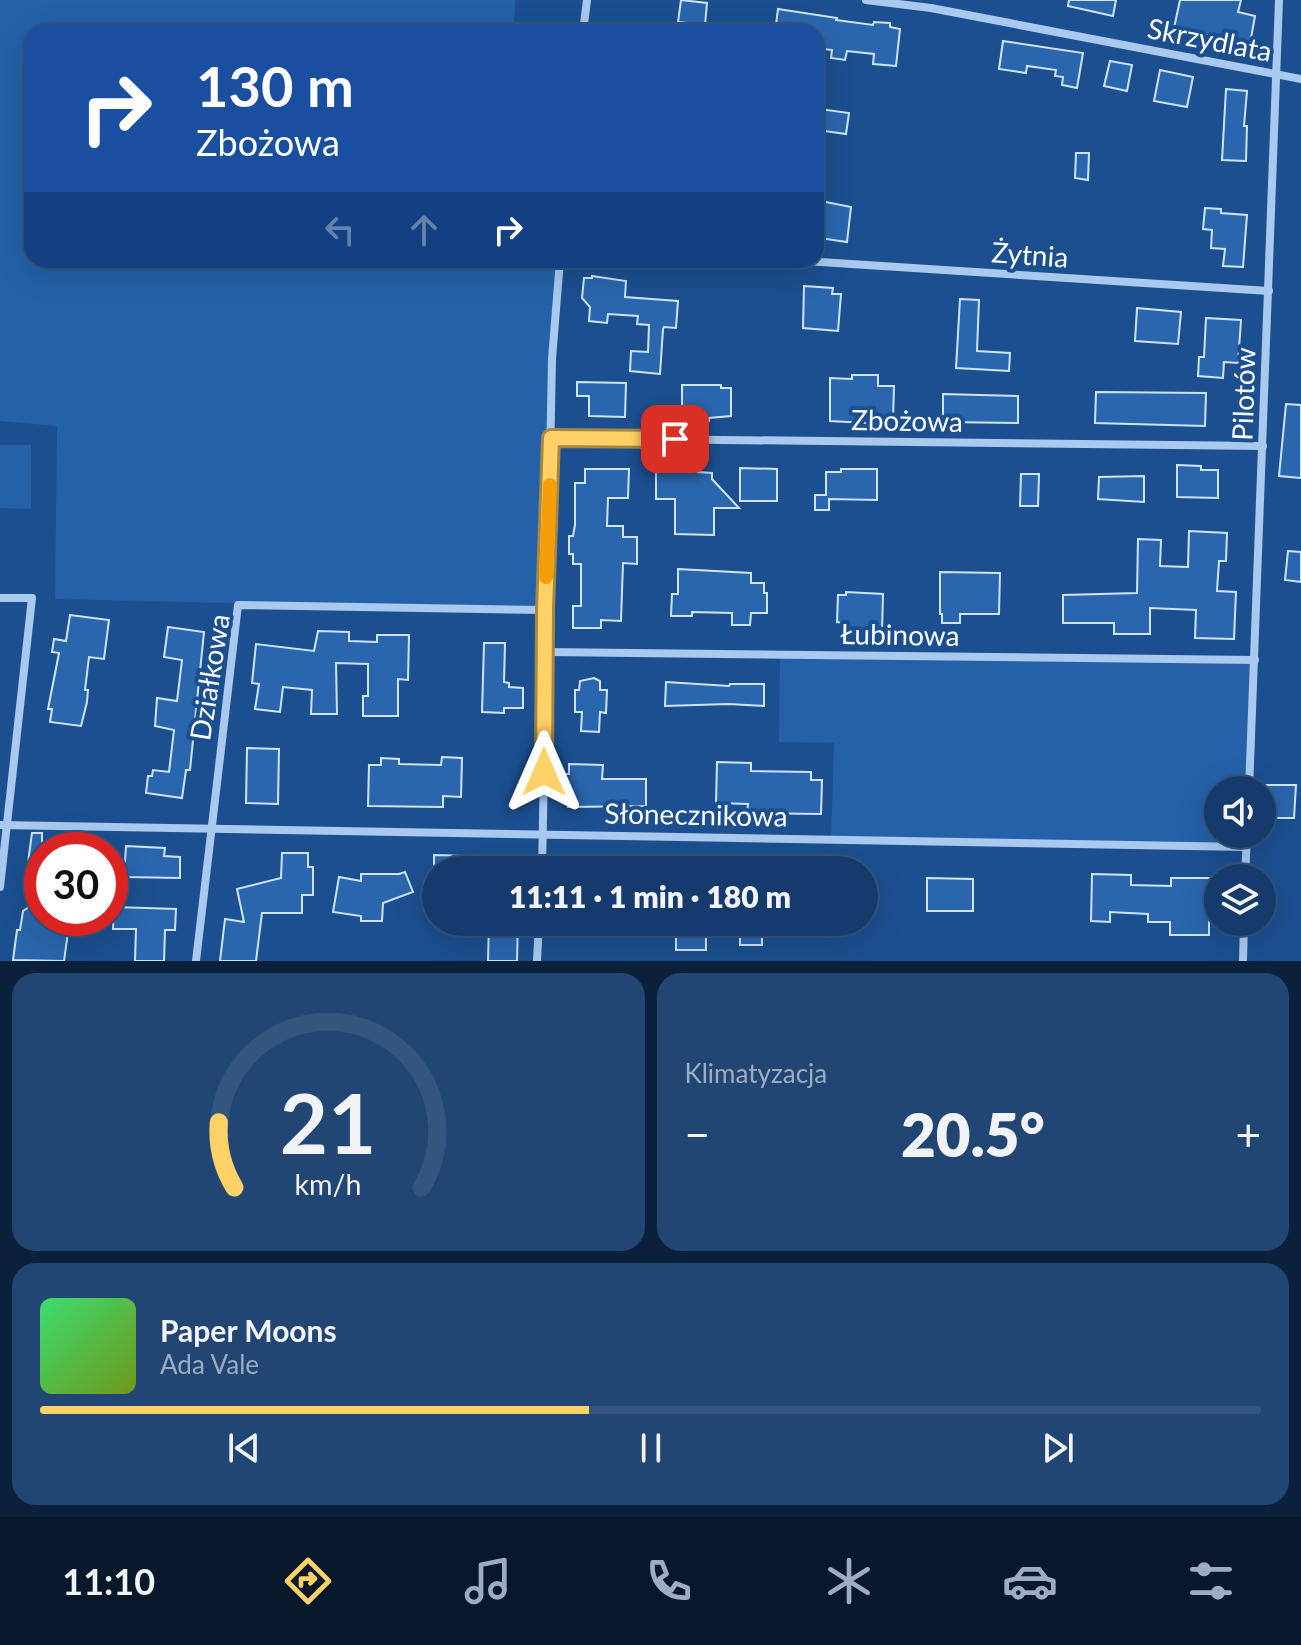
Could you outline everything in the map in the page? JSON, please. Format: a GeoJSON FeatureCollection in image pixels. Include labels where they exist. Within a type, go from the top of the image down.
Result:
{"type":"FeatureCollection","features":[{"type":"Feature","properties":{"kind":"street"},"geometry":{"type":"LineString","coordinates":[[584,24],[587,0]]}},
{"type":"Feature","properties":{"kind":"street","name":"Skrzydlata"},"geometry":{"type":"LineString","coordinates":[[866,0],[931,4],[1301,79]]}},
{"type":"Feature","properties":{"kind":"street","name":"Pilotów"},"geometry":{"type":"LineString","coordinates":[[1250,776],[1279,0]]}},
{"type":"Feature","properties":{"kind":"street","name":"Żytnia"},"geometry":{"type":"LineString","coordinates":[[824,262],[1269,291]]}},
{"type":"Feature","properties":{"kind":"street"},"geometry":{"type":"LineString","coordinates":[[543,856],[552,359],[559,268]]}},
{"type":"Feature","properties":{"kind":"street","name":"Zbożowa"},"geometry":{"type":"LineString","coordinates":[[551,438],[1263,446]]}},
{"type":"Feature","properties":{"kind":"street"},"geometry":{"type":"LineString","coordinates":[[0,598],[32,598],[4,825],[0,887]]}},
{"type":"Feature","properties":{"kind":"street","name":"Działkowa"},"geometry":{"type":"LineString","coordinates":[[196,961],[238,605],[545,610]]}},
{"type":"Feature","properties":{"kind":"street","name":"Łubinowa"},"geometry":{"type":"LineString","coordinates":[[545,652],[1255,660]]}},
{"type":"Feature","properties":{"kind":"street","name":"Słonecznikowa"},"geometry":{"type":"LineString","coordinates":[[4,825],[1204,846]]}},
{"type":"Feature","properties":{"kind":"street"},"geometry":{"type":"LineString","coordinates":[[537,961],[538,936]]}},
{"type":"Feature","properties":{"kind":"street"},"geometry":{"type":"LineString","coordinates":[[1243,961],[1244,936]]}},
{"type":"Feature","properties":{"kind":"shaded area"},"geometry":{"type":"Polygon","coordinates":[[[0,0],[515,0],[514,24],[24,24],[24,268],[560,268],[545,610],[55,599],[57,426],[0,421],[0,0]]]}},
{"type":"Feature","properties":{"kind":"shaded area"},"geometry":{"type":"Polygon","coordinates":[[[0,445],[31,445],[31,509],[0,508],[0,445]]]}},
{"type":"Feature","properties":{"kind":"shaded area"},"geometry":{"type":"Polygon","coordinates":[[[780,655],[1255,660],[1250,776],[1204,776],[1204,846],[831,839],[834,743],[779,742],[780,655]]]}},
{"type":"Feature","properties":{"kind":"building"},"geometry":{"type":"Polygon","coordinates":[[[681,0],[707,3],[705,24],[678,22],[681,0]]]}},
{"type":"Feature","properties":{"kind":"building"},"geometry":{"type":"Polygon","coordinates":[[[1069,0],[1116,0],[1113,16],[1068,6],[1069,0]]]}},
{"type":"Feature","properties":{"kind":"building"},"geometry":{"type":"Polygon","coordinates":[[[1180,0],[1241,0],[1238,12],[1255,16],[1250,44],[1174,28],[1180,0]]]}},
{"type":"Feature","properties":{"kind":"building"},"geometry":{"type":"Polygon","coordinates":[[[778,9],[873,25],[874,22],[890,23],[890,27],[900,29],[896,66],[873,64],[874,54],[847,51],[845,60],[831,58],[832,50],[824,49],[824,24],[776,24],[778,9]]]}},
{"type":"Feature","properties":{"kind":"building"},"geometry":{"type":"Polygon","coordinates":[[[1003,41],[1083,53],[1077,88],[1062,85],[1063,77],[1055,76],[1056,70],[1027,66],[1026,73],[999,69],[1003,41]]]}},
{"type":"Feature","properties":{"kind":"building"},"geometry":{"type":"Polygon","coordinates":[[[1110,61],[1132,65],[1127,91],[1104,86],[1110,61]]]}},
{"type":"Feature","properties":{"kind":"building"},"geometry":{"type":"Polygon","coordinates":[[[1160,70],[1193,77],[1187,107],[1154,101],[1160,70]]]}},
{"type":"Feature","properties":{"kind":"building"},"geometry":{"type":"Polygon","coordinates":[[[1226,89],[1247,91],[1244,126],[1247,126],[1246,161],[1222,160],[1226,89]]]}},
{"type":"Feature","properties":{"kind":"building"},"geometry":{"type":"Polygon","coordinates":[[[824,110],[849,113],[846,134],[824,131],[824,110]]]}},
{"type":"Feature","properties":{"kind":"building"},"geometry":{"type":"Polygon","coordinates":[[[1076,153],[1089,153],[1088,180],[1075,178],[1076,153]]]}},
{"type":"Feature","properties":{"kind":"building"},"geometry":{"type":"Polygon","coordinates":[[[824,202],[851,207],[847,242],[824,239],[824,202]]]}},
{"type":"Feature","properties":{"kind":"building"},"geometry":{"type":"Polygon","coordinates":[[[1205,208],[1247,215],[1243,267],[1223,266],[1225,249],[1211,248],[1212,230],[1203,229],[1205,208]]]}},
{"type":"Feature","properties":{"kind":"building"},"geometry":{"type":"Polygon","coordinates":[[[592,276],[626,281],[625,297],[678,301],[676,328],[663,329],[660,374],[630,371],[631,351],[648,352],[649,325],[637,324],[638,316],[608,314],[607,323],[589,321],[590,307],[582,298],[584,278],[592,276]]]}},
{"type":"Feature","properties":{"kind":"building"},"geometry":{"type":"Polygon","coordinates":[[[804,286],[833,288],[832,294],[841,294],[838,331],[803,328],[804,286]]]}},
{"type":"Feature","properties":{"kind":"building"},"geometry":{"type":"Polygon","coordinates":[[[960,299],[979,300],[977,351],[1010,353],[1009,371],[956,368],[960,299]]]}},
{"type":"Feature","properties":{"kind":"building"},"geometry":{"type":"Polygon","coordinates":[[[1137,308],[1181,312],[1178,344],[1135,341],[1137,308]]]}},
{"type":"Feature","properties":{"kind":"building"},"geometry":{"type":"Polygon","coordinates":[[[1206,318],[1241,320],[1238,363],[1224,362],[1223,378],[1198,376],[1199,357],[1204,357],[1206,318]]]}},
{"type":"Feature","properties":{"kind":"building"},"geometry":{"type":"Polygon","coordinates":[[[852,375],[878,375],[878,386],[894,386],[893,419],[884,419],[884,424],[830,421],[830,378],[852,379],[852,375]]]}},
{"type":"Feature","properties":{"kind":"building"},"geometry":{"type":"Polygon","coordinates":[[[577,382],[626,383],[625,417],[589,416],[589,396],[577,396],[577,382]]]}},
{"type":"Feature","properties":{"kind":"building"},"geometry":{"type":"Polygon","coordinates":[[[682,385],[731,388],[731,416],[709,418],[709,421],[682,418],[682,385]]]}},
{"type":"Feature","properties":{"kind":"building"},"geometry":{"type":"Polygon","coordinates":[[[1096,392],[1206,393],[1205,426],[1095,423],[1096,392]]]}},
{"type":"Feature","properties":{"kind":"building"},"geometry":{"type":"Polygon","coordinates":[[[943,394],[1018,396],[1018,423],[943,422],[943,394]]]}},
{"type":"Feature","properties":{"kind":"building"},"geometry":{"type":"Polygon","coordinates":[[[1286,404],[1301,405],[1301,478],[1279,476],[1286,404]]]}},
{"type":"Feature","properties":{"kind":"building"},"geometry":{"type":"Polygon","coordinates":[[[1177,465],[1218,470],[1218,498],[1177,497],[1177,465]]]}},
{"type":"Feature","properties":{"kind":"building"},"geometry":{"type":"Polygon","coordinates":[[[678,467],[698,467],[698,472],[712,473],[712,479],[739,508],[714,508],[714,535],[675,534],[675,499],[656,499],[656,472],[678,472],[678,467]]]}},
{"type":"Feature","properties":{"kind":"building"},"geometry":{"type":"Polygon","coordinates":[[[740,468],[777,469],[777,501],[740,501],[740,468]]]}},
{"type":"Feature","properties":{"kind":"building"},"geometry":{"type":"Polygon","coordinates":[[[585,469],[629,469],[628,498],[608,498],[607,526],[623,526],[623,537],[637,537],[637,564],[623,563],[621,621],[601,620],[601,628],[573,628],[573,606],[581,606],[581,564],[573,564],[573,554],[569,554],[569,536],[573,536],[575,525],[575,483],[585,483],[585,469]]]}},
{"type":"Feature","properties":{"kind":"building"},"geometry":{"type":"Polygon","coordinates":[[[841,469],[877,469],[877,500],[829,499],[829,510],[815,510],[815,495],[826,495],[826,472],[841,472],[841,469]]]}},
{"type":"Feature","properties":{"kind":"building"},"geometry":{"type":"Polygon","coordinates":[[[1021,474],[1039,474],[1038,506],[1020,506],[1021,474]]]}},
{"type":"Feature","properties":{"kind":"building"},"geometry":{"type":"Polygon","coordinates":[[[1144,476],[1144,502],[1098,499],[1099,477],[1144,476]]]}},
{"type":"Feature","properties":{"kind":"building"},"geometry":{"type":"Polygon","coordinates":[[[1189,531],[1227,533],[1226,561],[1219,561],[1217,591],[1236,592],[1234,639],[1195,638],[1196,610],[1150,608],[1150,634],[1114,634],[1114,623],[1063,623],[1063,595],[1137,593],[1138,539],[1161,540],[1160,566],[1188,567],[1189,531]]]}},
{"type":"Feature","properties":{"kind":"building"},"geometry":{"type":"Polygon","coordinates":[[[1288,551],[1301,552],[1301,582],[1285,580],[1288,551]]]}},
{"type":"Feature","properties":{"kind":"building"},"geometry":{"type":"Polygon","coordinates":[[[678,569],[751,573],[751,583],[764,583],[767,613],[751,613],[750,625],[732,625],[732,613],[692,612],[692,616],[671,616],[672,594],[678,594],[678,569]]]}},
{"type":"Feature","properties":{"kind":"building"},"geometry":{"type":"Polygon","coordinates":[[[940,572],[1000,573],[999,614],[960,614],[960,623],[942,623],[940,572]]]}},
{"type":"Feature","properties":{"kind":"building"},"geometry":{"type":"Polygon","coordinates":[[[846,592],[883,594],[882,633],[845,632],[845,623],[837,622],[838,595],[846,595],[846,592]]]}},
{"type":"Feature","properties":{"kind":"building"},"geometry":{"type":"Polygon","coordinates":[[[70,615],[109,620],[104,659],[89,657],[85,690],[88,690],[87,702],[81,726],[50,722],[52,709],[48,709],[59,653],[52,652],[54,639],[66,641],[70,615]]]}},
{"type":"Feature","properties":{"kind":"building"},"geometry":{"type":"Polygon","coordinates":[[[168,627],[204,632],[190,770],[186,770],[182,798],[146,793],[148,776],[152,776],[153,770],[169,772],[174,730],[155,726],[157,698],[177,701],[182,660],[164,657],[168,627]]]}},
{"type":"Feature","properties":{"kind":"building"},"geometry":{"type":"Polygon","coordinates":[[[318,631],[349,632],[349,641],[377,642],[377,635],[409,635],[408,680],[398,679],[398,716],[363,716],[363,696],[368,696],[368,664],[336,663],[337,714],[311,714],[312,690],[283,687],[280,712],[255,709],[259,684],[252,683],[256,644],[314,651],[318,631]]]}},
{"type":"Feature","properties":{"kind":"building"},"geometry":{"type":"Polygon","coordinates":[[[484,643],[505,643],[504,682],[509,683],[509,687],[523,688],[523,708],[504,708],[504,713],[482,712],[484,643]]]}},
{"type":"Feature","properties":{"kind":"building"},"geometry":{"type":"Polygon","coordinates":[[[594,678],[600,681],[600,690],[607,690],[606,713],[600,712],[599,732],[581,731],[582,712],[575,712],[575,690],[579,690],[580,681],[594,678]]]}},
{"type":"Feature","properties":{"kind":"building"},"geometry":{"type":"Polygon","coordinates":[[[666,682],[729,686],[764,684],[764,706],[665,706],[666,682]]]}},
{"type":"Feature","properties":{"kind":"building"},"geometry":{"type":"Polygon","coordinates":[[[247,748],[279,749],[278,804],[246,803],[247,748]]]}},
{"type":"Feature","properties":{"kind":"building"},"geometry":{"type":"Polygon","coordinates":[[[442,757],[462,758],[461,797],[443,796],[443,807],[368,806],[369,765],[381,765],[381,758],[399,759],[399,764],[441,765],[442,757]]]}},
{"type":"Feature","properties":{"kind":"building"},"geometry":{"type":"Polygon","coordinates":[[[717,762],[751,763],[751,771],[811,772],[811,780],[822,780],[821,814],[747,813],[748,804],[716,803],[717,762]]]}},
{"type":"Feature","properties":{"kind":"building"},"geometry":{"type":"Polygon","coordinates":[[[569,764],[603,765],[602,779],[646,779],[646,806],[568,807],[562,793],[563,774],[569,774],[569,764]]]}},
{"type":"Feature","properties":{"kind":"building"},"geometry":{"type":"Polygon","coordinates":[[[1276,785],[1296,785],[1294,818],[1276,818],[1276,785]]]}},
{"type":"Feature","properties":{"kind":"building"},"geometry":{"type":"Polygon","coordinates":[[[128,846],[165,848],[164,856],[180,857],[180,878],[128,877],[128,846]]]}},
{"type":"Feature","properties":{"kind":"building"},"geometry":{"type":"Polygon","coordinates":[[[282,853],[308,853],[308,867],[313,867],[313,895],[302,895],[302,913],[262,913],[256,961],[220,961],[225,919],[244,922],[237,889],[281,878],[282,853]]]}},
{"type":"Feature","properties":{"kind":"building"},"geometry":{"type":"Polygon","coordinates":[[[405,872],[413,892],[383,903],[382,921],[361,921],[361,916],[333,912],[339,877],[361,881],[361,874],[405,872]]]}},
{"type":"Feature","properties":{"kind":"building"},"geometry":{"type":"Polygon","coordinates":[[[1092,874],[1131,875],[1131,885],[1171,886],[1171,878],[1204,878],[1204,935],[1170,935],[1170,922],[1148,922],[1148,914],[1110,912],[1110,922],[1091,921],[1092,874]]]}},
{"type":"Feature","properties":{"kind":"building"},"geometry":{"type":"Polygon","coordinates":[[[927,878],[973,879],[973,911],[927,911],[927,878]]]}},
{"type":"Feature","properties":{"kind":"building"},"geometry":{"type":"Polygon","coordinates":[[[128,907],[176,909],[175,930],[165,930],[164,961],[135,961],[136,929],[128,929],[128,907]]]}},
{"type":"Feature","properties":{"kind":"building"},"geometry":{"type":"Polygon","coordinates":[[[23,911],[24,936],[67,936],[64,961],[13,960],[23,911]]]}},
{"type":"Feature","properties":{"kind":"building"},"geometry":{"type":"Polygon","coordinates":[[[489,936],[518,936],[517,961],[488,961],[489,936]]]}},
{"type":"Feature","properties":{"kind":"building"},"geometry":{"type":"Polygon","coordinates":[[[676,936],[706,936],[706,950],[676,950],[676,936]]]}},
{"type":"Feature","properties":{"kind":"building"},"geometry":{"type":"Polygon","coordinates":[[[740,936],[762,936],[762,945],[740,945],[740,936]]]}},
{"type":"Feature","properties":{"kind":"slow traffic"},"geometry":{"type":"LineString","coordinates":[[546,577],[550,485]]}},
{"type":"Feature","properties":{"kind":"route"},"geometry":{"type":"LineString","coordinates":[[544,772],[551,438],[675,439]]}}]}
